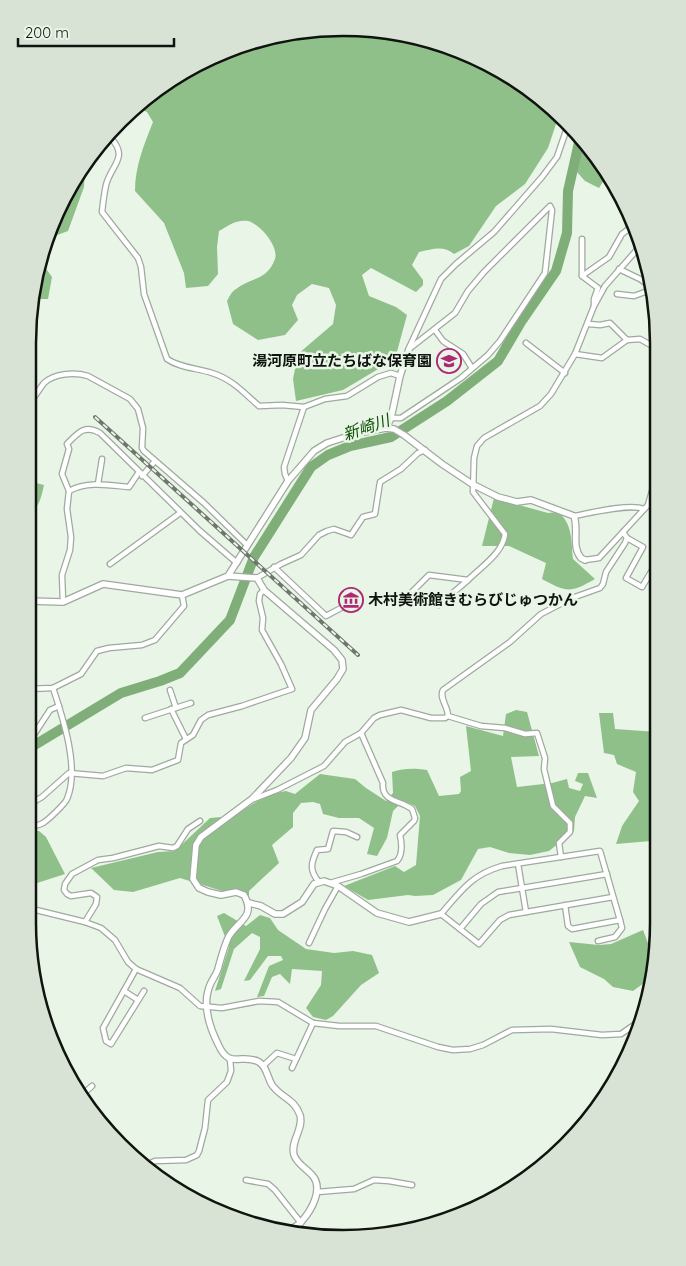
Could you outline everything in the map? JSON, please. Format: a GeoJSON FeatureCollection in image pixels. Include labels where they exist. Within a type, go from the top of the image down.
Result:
{"type":"FeatureCollection","features":[{"type":"Feature","properties":{"kind":"street"},"geometry":{"type":"LineString","coordinates":[[386,428],[409,349],[441,279],[494,232],[542,177],[557,157],[566,132]]}},
{"type":"Feature","properties":{"kind":"street"},"geometry":{"type":"LineString","coordinates":[[113,140],[117,144],[119,157],[106,183],[102,212],[138,258],[144,294],[167,359],[174,363],[213,373],[234,382],[259,406],[282,405],[304,407],[325,399],[347,396],[378,377],[391,373],[400,376]]}},
{"type":"Feature","properties":{"kind":"street"},"geometry":{"type":"LineString","coordinates":[[390,418],[401,418],[472,368],[488,355],[500,341],[545,273],[552,210],[550,206],[484,272],[468,291],[455,313],[409,349]]}},
{"type":"Feature","properties":{"kind":"street"},"geometry":{"type":"LineString","coordinates":[[582,276],[609,257],[622,234],[628,230]]}},
{"type":"Feature","properties":{"kind":"street"},"geometry":{"type":"LineString","coordinates":[[582,240],[582,276]]}},
{"type":"Feature","properties":{"kind":"street"},"geometry":{"type":"LineString","coordinates":[[439,605],[492,558],[502,544],[505,534],[473,492],[474,458],[478,446],[484,438],[540,406],[551,394],[576,354],[594,306],[605,286],[635,252]]}},
{"type":"Feature","properties":{"kind":"street"},"geometry":{"type":"LineString","coordinates":[[619,269],[644,281]]}},
{"type":"Feature","properties":{"kind":"street"},"geometry":{"type":"LineString","coordinates":[[582,276],[598,288],[594,299],[594,306]]}},
{"type":"Feature","properties":{"kind":"street"},"geometry":{"type":"LineString","coordinates":[[617,294],[634,296],[645,291]]}},
{"type":"Feature","properties":{"kind":"street"},"geometry":{"type":"LineString","coordinates":[[588,324],[600,325],[610,322],[627,340]]}},
{"type":"Feature","properties":{"kind":"street"},"geometry":{"type":"LineString","coordinates":[[435,330],[443,341],[463,354],[472,368]]}},
{"type":"Feature","properties":{"kind":"street"},"geometry":{"type":"LineString","coordinates":[[576,354],[602,358],[627,340],[640,339],[650,345]]}},
{"type":"Feature","properties":{"kind":"street"},"geometry":{"type":"LineString","coordinates":[[526,343],[565,373]]}},
{"type":"Feature","properties":{"kind":"street"},"geometry":{"type":"LineString","coordinates":[[36,395],[50,379],[62,375],[82,374],[130,399],[138,409],[142,421],[142,448],[144,452],[204,503],[247,545]]}},
{"type":"Feature","properties":{"kind":"street"},"geometry":{"type":"LineString","coordinates":[[288,481],[284,467],[304,407]]}},
{"type":"Feature","properties":{"kind":"street"},"geometry":{"type":"LineString","coordinates":[[63,602],[62,576],[70,550],[71,537],[67,509],[69,491],[62,474],[69,449],[67,444],[81,430],[88,428],[100,433],[180,513],[236,563]]}},
{"type":"Feature","properties":{"kind":"street"},"geometry":{"type":"LineString","coordinates":[[228,576],[288,481],[314,450],[327,443],[358,433],[386,428],[404,435],[472,484],[509,501],[531,500],[574,516],[635,507],[644,510]]}},
{"type":"Feature","properties":{"kind":"street"},"geometry":{"type":"LineString","coordinates":[[36,601],[63,602],[103,584],[182,595],[228,576],[255,578],[301,555],[319,535],[327,530],[334,529],[351,535],[363,517],[375,514],[380,482],[401,469],[418,453],[425,450]]}},
{"type":"Feature","properties":{"kind":"street"},"geometry":{"type":"LineString","coordinates":[[98,484],[102,460]]}},
{"type":"Feature","properties":{"kind":"street"},"geometry":{"type":"LineString","coordinates":[[69,491],[78,486],[98,484],[129,487],[155,461]]}},
{"type":"Feature","properties":{"kind":"street"},"geometry":{"type":"LineString","coordinates":[[574,516],[576,550],[581,558],[585,560],[599,558],[644,510],[650,498]]}},
{"type":"Feature","properties":{"kind":"street"},"geometry":{"type":"LineString","coordinates":[[110,564],[180,513]]}},
{"type":"Feature","properties":{"kind":"street"},"geometry":{"type":"LineString","coordinates":[[623,532],[627,538],[643,547],[626,578],[642,587],[650,574]]}},
{"type":"Feature","properties":{"kind":"street"},"geometry":{"type":"LineString","coordinates":[[448,716],[441,697],[443,690],[510,642],[541,614],[572,598],[600,588],[606,572],[627,538]]}},
{"type":"Feature","properties":{"kind":"street"},"geometry":{"type":"LineString","coordinates":[[274,567],[326,616],[342,608]]}},
{"type":"Feature","properties":{"kind":"street"},"geometry":{"type":"LineString","coordinates":[[406,599],[429,575],[468,580]]}},
{"type":"Feature","properties":{"kind":"street"},"geometry":{"type":"LineString","coordinates":[[255,578],[264,590],[334,650],[342,660],[343,669],[311,710],[305,738],[291,758],[252,799],[200,837],[196,845],[193,879],[199,888],[208,892],[221,895],[236,892],[244,894],[249,903],[249,910],[244,920],[229,936],[217,972],[210,985],[206,1007],[223,1055],[230,1059],[252,1059],[263,1066],[272,1084],[294,1103],[298,1110],[300,1128],[294,1145],[294,1155],[299,1164],[317,1182],[317,1192],[301,1223],[296,1226]]}},
{"type":"Feature","properties":{"kind":"street"},"geometry":{"type":"LineString","coordinates":[[36,800],[69,773],[103,776],[126,768],[152,770],[178,760],[179,748],[186,739],[193,735],[201,720],[208,715],[292,689],[281,664],[262,630],[263,618],[259,601],[260,594],[264,590]]}},
{"type":"Feature","properties":{"kind":"street"},"geometry":{"type":"LineString","coordinates":[[36,689],[53,688],[81,674],[98,652],[109,648],[142,645],[155,640],[184,606],[182,595]]}},
{"type":"Feature","properties":{"kind":"street"},"geometry":{"type":"LineString","coordinates":[[36,825],[43,823],[64,804],[73,774],[59,706],[53,688]]}},
{"type":"Feature","properties":{"kind":"street"},"geometry":{"type":"LineString","coordinates":[[170,690],[174,708],[186,739]]}},
{"type":"Feature","properties":{"kind":"street"},"geometry":{"type":"LineString","coordinates":[[145,718],[191,703]]}},
{"type":"Feature","properties":{"kind":"street"},"geometry":{"type":"LineString","coordinates":[[36,731],[50,710],[59,706]]}},
{"type":"Feature","properties":{"kind":"street"},"geometry":{"type":"LineString","coordinates":[[252,799],[277,790],[324,766],[345,742],[360,733],[374,718],[401,710],[431,718],[444,718],[448,716],[481,726],[505,728],[525,734],[537,733],[543,753],[544,770],[552,802],[570,823],[570,832],[559,843],[561,857]]}},
{"type":"Feature","properties":{"kind":"street"},"geometry":{"type":"LineString","coordinates":[[330,883],[396,861],[400,857],[402,846],[400,835],[415,818],[412,809],[395,802],[382,791],[383,783],[360,733]]}},
{"type":"Feature","properties":{"kind":"street"},"geometry":{"type":"LineString","coordinates":[[85,922],[96,904],[97,897],[91,893],[71,896],[67,894],[64,890],[65,884],[72,874],[98,860],[159,846],[172,848],[176,846],[188,829],[200,821]]}},
{"type":"Feature","properties":{"kind":"street"},"geometry":{"type":"LineString","coordinates":[[319,882],[313,875],[312,863],[317,850],[328,849],[333,831],[346,832],[357,837]]}},
{"type":"Feature","properties":{"kind":"street"},"geometry":{"type":"LineString","coordinates":[[249,903],[261,906],[275,914],[283,914],[302,902],[310,888],[319,882],[330,883],[338,886],[377,913],[409,922],[441,914],[467,884],[477,876],[490,870],[600,851],[622,928],[615,938],[598,941]]}},
{"type":"Feature","properties":{"kind":"street"},"geometry":{"type":"LineString","coordinates":[[518,864],[526,912]]}},
{"type":"Feature","properties":{"kind":"street"},"geometry":{"type":"LineString","coordinates":[[460,929],[489,897],[498,892],[607,874]]}},
{"type":"Feature","properties":{"kind":"street"},"geometry":{"type":"LineString","coordinates":[[309,943],[338,886]]}},
{"type":"Feature","properties":{"kind":"street"},"geometry":{"type":"LineString","coordinates":[[441,914],[479,944],[505,916],[613,897]]}},
{"type":"Feature","properties":{"kind":"street"},"geometry":{"type":"LineString","coordinates":[[565,905],[568,926],[572,929],[620,920]]}},
{"type":"Feature","properties":{"kind":"street"},"geometry":{"type":"LineString","coordinates":[[36,910],[85,922],[101,928],[115,940],[128,962],[136,969],[180,988],[197,1004],[206,1007],[222,1008],[259,1002],[278,1002],[312,1023],[339,1026],[376,1026],[438,1047],[461,1051],[483,1045],[512,1030],[551,1029],[602,1035],[621,1034],[631,1027]]}},
{"type":"Feature","properties":{"kind":"street"},"geometry":{"type":"LineString","coordinates":[[136,969],[103,1028],[106,1041],[111,1044],[144,990]]}},
{"type":"Feature","properties":{"kind":"street"},"geometry":{"type":"LineString","coordinates":[[124,991],[138,1000]]}},
{"type":"Feature","properties":{"kind":"street"},"geometry":{"type":"LineString","coordinates":[[292,1068],[312,1023]]}},
{"type":"Feature","properties":{"kind":"street"},"geometry":{"type":"LineString","coordinates":[[263,1066],[277,1053],[296,1059]]}},
{"type":"Feature","properties":{"kind":"street"},"geometry":{"type":"LineString","coordinates":[[152,1162],[186,1160],[197,1155],[205,1128],[208,1100],[227,1082],[231,1071],[230,1059]]}},
{"type":"Feature","properties":{"kind":"street"},"geometry":{"type":"LineString","coordinates":[[87,1091],[92,1086]]}},
{"type":"Feature","properties":{"kind":"street"},"geometry":{"type":"LineString","coordinates":[[246,1180],[268,1184],[301,1223]]}},
{"type":"Feature","properties":{"kind":"street"},"geometry":{"type":"LineString","coordinates":[[317,1192],[354,1189],[374,1180],[389,1180],[412,1185]]}},
{"type":"Feature","properties":{"kind":"green space"},"geometry":{"type":"Polygon","coordinates":[[[343,36],[403,42],[460,60],[479,68],[513,88],[556,123],[548,148],[525,184],[496,206],[469,246],[454,254],[446,249],[419,252],[412,265],[423,280],[423,285],[416,292],[371,268],[362,275],[369,296],[396,307],[407,315],[395,359],[343,390],[296,401],[293,379],[298,354],[333,324],[336,305],[329,288],[312,284],[297,295],[292,305],[298,320],[285,335],[258,340],[233,324],[227,301],[231,294],[242,285],[263,275],[272,266],[275,259],[274,248],[268,236],[253,223],[240,221],[232,223],[219,231],[217,247],[218,274],[208,286],[186,288],[184,273],[164,223],[135,191],[138,164],[153,122],[147,112],[143,110],[190,77],[244,53],[283,42],[343,36]]]}},
{"type":"Feature","properties":{"kind":"green space"},"geometry":{"type":"Polygon","coordinates":[[[578,146],[603,181],[599,188],[585,181],[576,171],[578,146]]]}},
{"type":"Feature","properties":{"kind":"green space"},"geometry":{"type":"Polygon","coordinates":[[[84,178],[84,187],[68,231],[57,235],[68,207],[84,178]]]}},
{"type":"Feature","properties":{"kind":"green space"},"geometry":{"type":"Polygon","coordinates":[[[46,268],[52,277],[48,299],[40,299],[46,268]]]}},
{"type":"Feature","properties":{"kind":"green space"},"geometry":{"type":"Polygon","coordinates":[[[36,483],[44,485],[36,507],[36,483]]]}},
{"type":"Feature","properties":{"kind":"green space"},"geometry":{"type":"Polygon","coordinates":[[[494,498],[548,513],[558,512],[569,527],[573,559],[595,579],[574,589],[564,589],[542,579],[546,563],[509,546],[482,546],[494,498]]]}},
{"type":"Feature","properties":{"kind":"green space"},"geometry":{"type":"Polygon","coordinates":[[[516,710],[527,712],[539,756],[511,757],[517,787],[552,783],[567,779],[569,788],[580,791],[583,784],[575,781],[578,773],[588,773],[597,798],[585,796],[575,817],[574,831],[549,851],[530,855],[509,853],[490,847],[478,849],[461,880],[433,895],[408,895],[368,900],[344,886],[395,866],[404,872],[416,865],[420,816],[415,806],[403,801],[393,811],[387,838],[377,856],[367,854],[374,828],[359,818],[339,818],[323,814],[320,804],[313,802],[301,803],[293,813],[293,827],[272,845],[279,863],[249,891],[249,897],[232,894],[180,878],[133,892],[114,890],[91,868],[158,852],[175,851],[210,818],[233,816],[276,793],[286,791],[295,794],[320,774],[355,779],[386,801],[393,793],[392,772],[409,769],[427,770],[439,796],[459,794],[461,791],[460,777],[471,771],[466,726],[503,736],[506,714],[516,710]]]}},
{"type":"Feature","properties":{"kind":"green space"},"geometry":{"type":"Polygon","coordinates":[[[599,713],[613,713],[615,729],[650,732],[650,841],[616,844],[622,826],[639,801],[633,792],[636,772],[617,764],[614,755],[604,753],[599,713]]]}},
{"type":"Feature","properties":{"kind":"green space"},"geometry":{"type":"Polygon","coordinates":[[[36,831],[46,837],[65,874],[36,883],[36,831]]]}},
{"type":"Feature","properties":{"kind":"green space"},"geometry":{"type":"Polygon","coordinates":[[[224,913],[246,926],[260,915],[270,918],[278,930],[306,949],[334,953],[353,951],[372,955],[379,973],[361,985],[333,1016],[326,1020],[313,1017],[306,1008],[321,985],[322,971],[292,969],[290,984],[280,974],[272,977],[264,996],[257,997],[269,966],[283,960],[281,956],[268,956],[250,980],[244,981],[260,949],[260,937],[252,933],[234,949],[221,989],[215,991],[229,947],[217,916],[224,913]]]}},
{"type":"Feature","properties":{"kind":"green space"},"geometry":{"type":"Polygon","coordinates":[[[643,930],[649,945],[644,983],[633,991],[613,987],[604,979],[580,967],[569,942],[599,945],[611,944],[643,930]]]}},
{"type":"Feature","properties":{"kind":"waterway","name":"新崎川"},"geometry":{"type":"LineString","coordinates":[[36,744],[121,693],[180,673],[230,620],[254,557],[311,467],[328,455],[350,446],[391,437],[447,401],[498,361],[521,322],[556,271],[567,233],[568,191],[578,146]]}},
{"type":"Feature","properties":{"kind":"railway"},"geometry":{"type":"LineString","coordinates":[[95,417],[358,655]]}},
{"type":"Feature","properties":{"kind":"place","name":"湯河原町立たちばな保育園"},"geometry":{"type":"Point","coordinates":[449,361]}},
{"type":"Feature","properties":{"kind":"place","name":"木村美術館きむらびじゅつかん"},"geometry":{"type":"Point","coordinates":[351,600]}}]}
